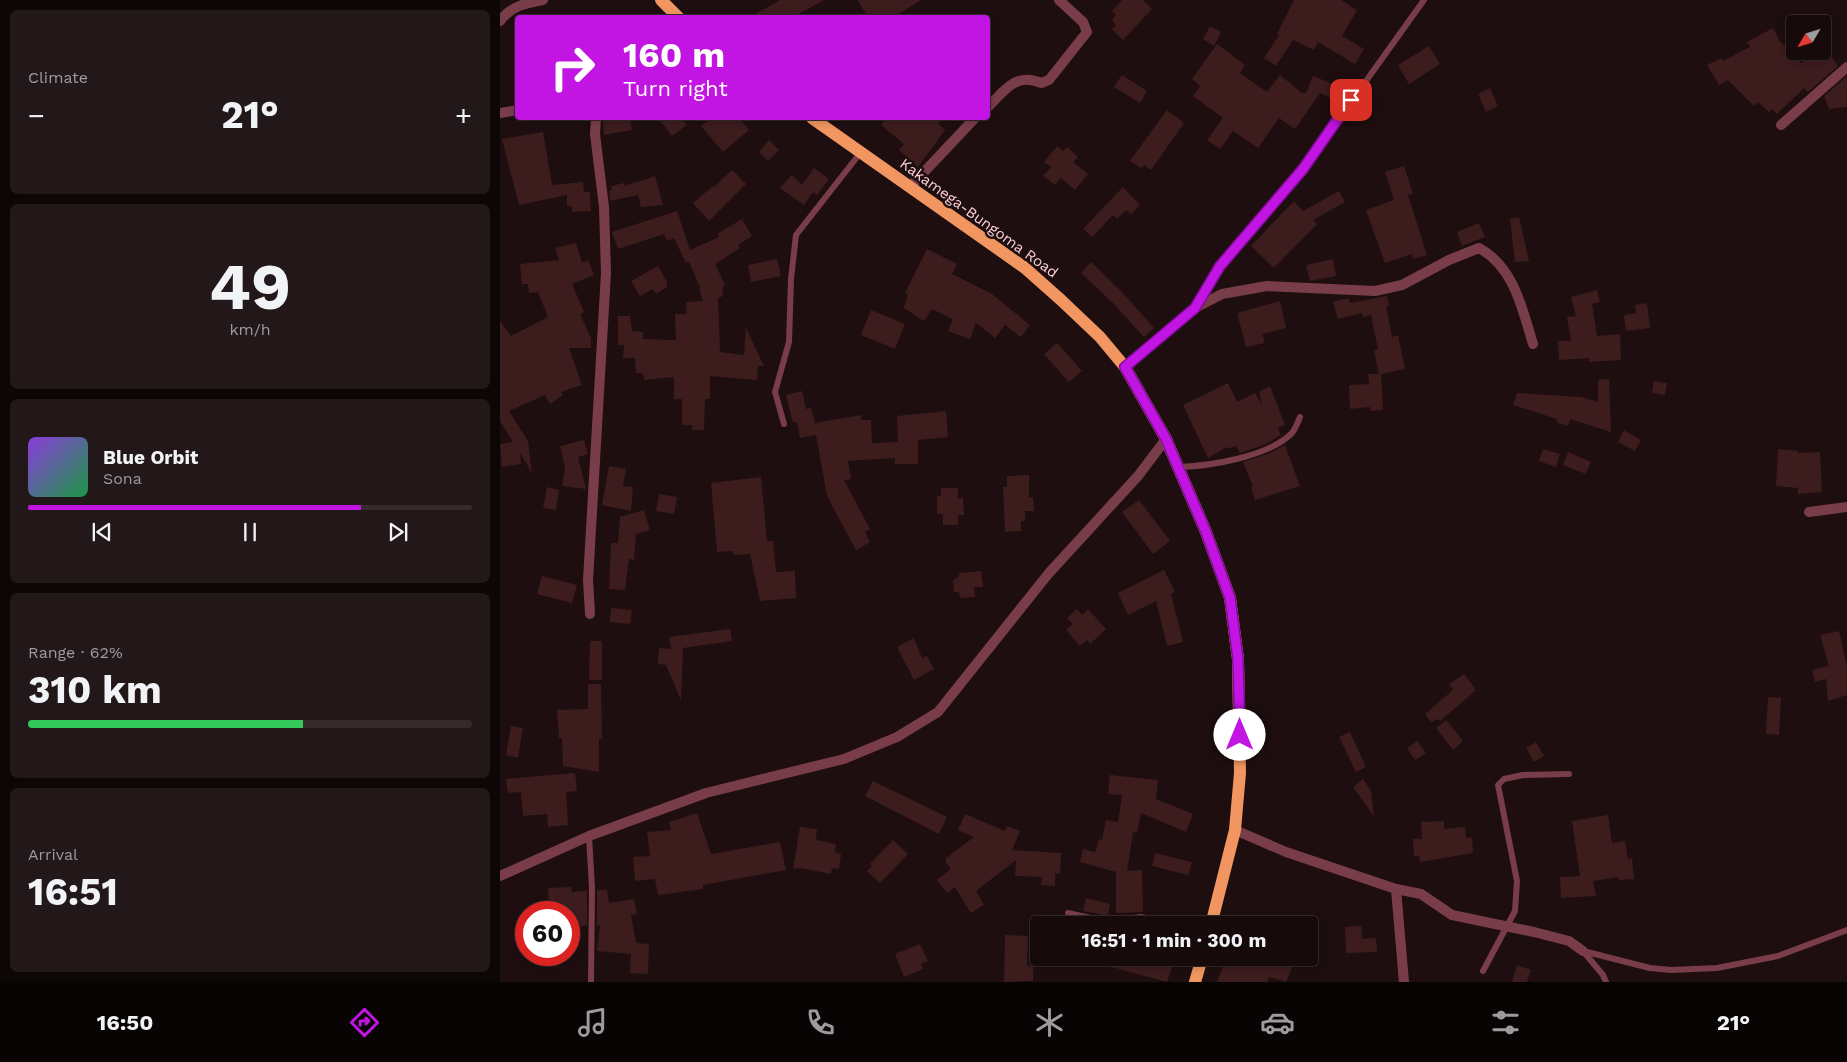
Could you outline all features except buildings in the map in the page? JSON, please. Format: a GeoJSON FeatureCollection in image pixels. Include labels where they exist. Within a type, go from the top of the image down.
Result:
{"type":"FeatureCollection","features":[{"type":"Feature","properties":{"kind":"main road"},"geometry":{"type":"LineString","coordinates":[[661,0],[676,15]]}},
{"type":"Feature","properties":{"kind":"main road","name":"Kakamega-Bungoma Road"},"geometry":{"type":"LineString","coordinates":[[815,120],[1025,268],[1100,337],[1125,367],[1166,439],[1206,532],[1230,598],[1238,659],[1240,774],[1235,830],[1213,916]]}},
{"type":"Feature","properties":{"kind":"main road"},"geometry":{"type":"LineString","coordinates":[[1195,982],[1200,966]]}},
{"type":"Feature","properties":{"kind":"street"},"geometry":{"type":"LineString","coordinates":[[500,20],[505,14],[520,4],[543,0]]}},
{"type":"Feature","properties":{"kind":"street"},"geometry":{"type":"LineString","coordinates":[[990,105],[1021,79],[1030,79],[1040,83],[1049,80],[1087,32],[1083,22],[1059,0]]}},
{"type":"Feature","properties":{"kind":"street"},"geometry":{"type":"LineString","coordinates":[[1781,125],[1847,67]]}},
{"type":"Feature","properties":{"kind":"street"},"geometry":{"type":"LineString","coordinates":[[500,113],[515,110]]}},
{"type":"Feature","properties":{"kind":"street"},"geometry":{"type":"LineString","coordinates":[[590,614],[588,580],[606,273],[604,207],[595,134],[596,120]]}},
{"type":"Feature","properties":{"kind":"street"},"geometry":{"type":"LineString","coordinates":[[910,187],[973,120]]}},
{"type":"Feature","properties":{"kind":"street"},"geometry":{"type":"LineString","coordinates":[[1125,367],[1195,308],[1222,294],[1267,286],[1375,291],[1402,285],[1449,260],[1479,248],[1489,254],[1505,270],[1521,304],[1533,344]]}},
{"type":"Feature","properties":{"kind":"street"},"geometry":{"type":"LineString","coordinates":[[500,876],[589,836],[706,793],[844,758],[897,737],[938,712],[1049,573],[1138,476],[1166,439]]}},
{"type":"Feature","properties":{"kind":"street"},"geometry":{"type":"LineString","coordinates":[[1809,512],[1847,507]]}},
{"type":"Feature","properties":{"kind":"street"},"geometry":{"type":"LineString","coordinates":[[1235,830],[1286,852],[1396,889],[1421,894],[1452,915],[1569,941],[1583,950]]}},
{"type":"Feature","properties":{"kind":"street"},"geometry":{"type":"LineString","coordinates":[[1396,889],[1404,982]]}},
{"type":"Feature","properties":{"kind":"lane"},"geometry":{"type":"LineString","coordinates":[[1195,308],[1220,266],[1303,169],[1424,0]]}},
{"type":"Feature","properties":{"kind":"lane"},"geometry":{"type":"LineString","coordinates":[[784,424],[775,392],[789,342],[790,279],[796,235],[861,152]]}},
{"type":"Feature","properties":{"kind":"lane"},"geometry":{"type":"LineString","coordinates":[[1178,467],[1223,462],[1277,443],[1291,433],[1300,417]]}},
{"type":"Feature","properties":{"kind":"lane"},"geometry":{"type":"LineString","coordinates":[[1483,971],[1515,910],[1517,880],[1498,785],[1504,779],[1523,775],[1569,774]]}},
{"type":"Feature","properties":{"kind":"lane"},"geometry":{"type":"LineString","coordinates":[[589,836],[592,888],[591,982]]}},
{"type":"Feature","properties":{"kind":"lane"},"geometry":{"type":"LineString","coordinates":[[1068,912],[1086,916]]}},
{"type":"Feature","properties":{"kind":"lane"},"geometry":{"type":"LineString","coordinates":[[1583,950],[1650,968],[1671,970],[1717,968],[1778,956],[1847,930]]}},
{"type":"Feature","properties":{"kind":"lane"},"geometry":{"type":"LineString","coordinates":[[1583,950],[1603,975],[1606,982]]}},
{"type":"Feature","properties":{"kind":"route"},"geometry":{"type":"LineString","coordinates":[[1240,735],[1238,659],[1230,598],[1206,532],[1166,439],[1125,367],[1195,308],[1220,266],[1303,169],[1351,100]]}}]}
